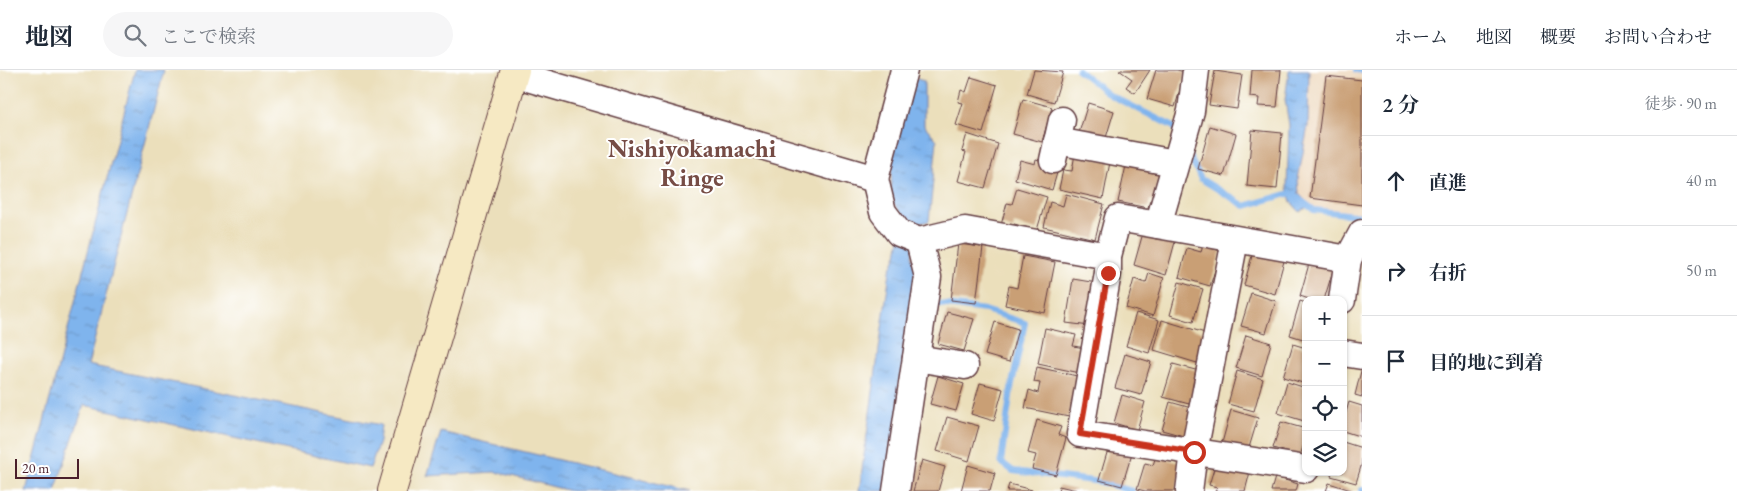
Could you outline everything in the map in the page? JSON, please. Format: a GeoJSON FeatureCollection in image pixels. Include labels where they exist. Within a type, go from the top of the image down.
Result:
{"type":"FeatureCollection","features":[{"type":"Feature","properties":{"kind":"street"},"geometry":{"type":"LineString","coordinates":[[896,491],[928,277],[909,237],[883,212],[876,180],[904,70]]}},
{"type":"Feature","properties":{"kind":"street"},"geometry":{"type":"LineString","coordinates":[[1158,225],[1191,111],[1196,70]]}},
{"type":"Feature","properties":{"kind":"street"},"geometry":{"type":"LineString","coordinates":[[392,491],[514,72],[876,180]]}},
{"type":"Feature","properties":{"kind":"street"},"geometry":{"type":"LineString","coordinates":[[1057,140],[1176,161]]}},
{"type":"Feature","properties":{"kind":"street"},"geometry":{"type":"LineString","coordinates":[[1302,468],[1080,434],[1108,273],[1108,256],[1118,218],[1348,259]]}},
{"type":"Feature","properties":{"kind":"street"},"geometry":{"type":"LineString","coordinates":[[909,237],[965,230],[1108,256]]}},
{"type":"Feature","properties":{"kind":"street"},"geometry":{"type":"LineString","coordinates":[[1343,296],[1348,259],[1362,233]]}},
{"type":"Feature","properties":{"kind":"street"},"geometry":{"type":"LineString","coordinates":[[1189,491],[1194,452],[1235,240]]}},
{"type":"Feature","properties":{"kind":"street"},"geometry":{"type":"LineString","coordinates":[[1347,354],[1362,356]]}},
{"type":"Feature","properties":{"kind":"street"},"geometry":{"type":"LineString","coordinates":[[916,358],[965,366]]}},
{"type":"Feature","properties":{"kind":"shaded area"},"geometry":{"type":"Polygon","coordinates":[[[1303,70],[1362,70],[1362,218],[1314,211],[1294,196],[1303,70]]]}},
{"type":"Feature","properties":{"kind":"water"},"geometry":{"type":"Polygon","coordinates":[[[135,70],[164,70],[88,365],[381,425],[379,442],[370,468],[84,405],[55,491],[26,491],[135,70]]]}},
{"type":"Feature","properties":{"kind":"water"},"geometry":{"type":"Polygon","coordinates":[[[1289,70],[1309,70],[1308,126],[1298,179],[1299,194],[1310,205],[1300,212],[1291,202],[1287,187],[1289,125],[1285,100],[1289,70]]]}},
{"type":"Feature","properties":{"kind":"water"},"geometry":{"type":"Polygon","coordinates":[[[910,77],[924,81],[924,125],[937,140],[929,221],[917,224],[912,256],[918,277],[890,491],[859,491],[890,271],[897,255],[904,216],[891,200],[892,147],[910,77]]]}},
{"type":"Feature","properties":{"kind":"water"},"geometry":{"type":"Polygon","coordinates":[[[441,432],[690,491],[570,491],[496,472],[427,476],[441,432]]]}},
{"type":"Feature","properties":{"kind":"building"},"geometry":{"type":"Polygon","coordinates":[[[1034,70],[1063,72],[1054,102],[1027,94],[1034,70]]]}},
{"type":"Feature","properties":{"kind":"building"},"geometry":{"type":"Polygon","coordinates":[[[1119,70],[1150,70],[1135,93],[1126,87],[1132,79],[1119,70]]]}},
{"type":"Feature","properties":{"kind":"building"},"geometry":{"type":"Polygon","coordinates":[[[1156,70],[1185,72],[1175,107],[1147,99],[1156,70]]]}},
{"type":"Feature","properties":{"kind":"building"},"geometry":{"type":"Polygon","coordinates":[[[1252,70],[1281,70],[1277,107],[1258,106],[1259,98],[1250,97],[1252,70]]]}},
{"type":"Feature","properties":{"kind":"building"},"geometry":{"type":"Polygon","coordinates":[[[1215,71],[1242,75],[1237,109],[1209,105],[1215,71]]]}},
{"type":"Feature","properties":{"kind":"building"},"geometry":{"type":"Polygon","coordinates":[[[1326,76],[1362,80],[1362,205],[1310,198],[1326,76]]]}},
{"type":"Feature","properties":{"kind":"building"},"geometry":{"type":"Polygon","coordinates":[[[971,77],[997,85],[983,133],[956,125],[963,103],[958,102],[961,90],[966,92],[971,77]]]}},
{"type":"Feature","properties":{"kind":"building"},"geometry":{"type":"Polygon","coordinates":[[[1023,99],[1052,107],[1042,142],[1013,134],[1023,99]]]}},
{"type":"Feature","properties":{"kind":"building"},"geometry":{"type":"Polygon","coordinates":[[[1088,103],[1114,111],[1105,141],[1079,133],[1088,103]]]}},
{"type":"Feature","properties":{"kind":"building"},"geometry":{"type":"Polygon","coordinates":[[[1210,126],[1236,134],[1224,176],[1198,169],[1210,126]]]}},
{"type":"Feature","properties":{"kind":"building"},"geometry":{"type":"Polygon","coordinates":[[[1252,130],[1282,133],[1277,189],[1247,186],[1252,130]]]}},
{"type":"Feature","properties":{"kind":"building"},"geometry":{"type":"Polygon","coordinates":[[[967,134],[998,144],[985,188],[958,181],[966,152],[962,151],[967,134]]]}},
{"type":"Feature","properties":{"kind":"building"},"geometry":{"type":"Polygon","coordinates":[[[1075,154],[1110,162],[1103,199],[1059,189],[1063,170],[1072,171],[1075,154]]]}},
{"type":"Feature","properties":{"kind":"building"},"geometry":{"type":"Polygon","coordinates":[[[1036,159],[1059,166],[1052,190],[1015,179],[1020,160],[1035,164],[1036,159]]]}},
{"type":"Feature","properties":{"kind":"building"},"geometry":{"type":"Polygon","coordinates":[[[1127,161],[1160,174],[1154,201],[1150,200],[1148,208],[1118,202],[1127,161]]]}},
{"type":"Feature","properties":{"kind":"building"},"geometry":{"type":"Polygon","coordinates":[[[1017,188],[1047,197],[1037,230],[1014,224],[1013,229],[1001,225],[1007,203],[1012,204],[1017,188]]]}},
{"type":"Feature","properties":{"kind":"building"},"geometry":{"type":"Polygon","coordinates":[[[1066,194],[1104,204],[1095,239],[1044,227],[1050,202],[1063,206],[1066,194]]]}},
{"type":"Feature","properties":{"kind":"building"},"geometry":{"type":"Polygon","coordinates":[[[1143,233],[1175,242],[1166,275],[1134,265],[1143,233]]]}},
{"type":"Feature","properties":{"kind":"building"},"geometry":{"type":"Polygon","coordinates":[[[958,244],[983,247],[976,303],[951,300],[958,244]]]}},
{"type":"Feature","properties":{"kind":"building"},"geometry":{"type":"Polygon","coordinates":[[[1203,246],[1221,251],[1210,286],[1179,277],[1187,248],[1201,252],[1203,246]]]}},
{"type":"Feature","properties":{"kind":"building"},"geometry":{"type":"Polygon","coordinates":[[[1253,252],[1284,261],[1275,294],[1244,285],[1253,252]]]}},
{"type":"Feature","properties":{"kind":"building"},"geometry":{"type":"Polygon","coordinates":[[[1023,256],[1055,262],[1045,313],[1005,305],[1009,286],[1017,288],[1023,256]]]}},
{"type":"Feature","properties":{"kind":"building"},"geometry":{"type":"Polygon","coordinates":[[[1309,264],[1333,270],[1325,296],[1300,296],[1309,264]]]}},
{"type":"Feature","properties":{"kind":"building"},"geometry":{"type":"Polygon","coordinates":[[[1149,273],[1164,278],[1153,316],[1126,308],[1134,279],[1146,283],[1149,273]]]}},
{"type":"Feature","properties":{"kind":"building"},"geometry":{"type":"Polygon","coordinates":[[[1073,279],[1097,283],[1090,326],[1066,323],[1073,279]]]}},
{"type":"Feature","properties":{"kind":"building"},"geometry":{"type":"Polygon","coordinates":[[[1179,282],[1203,289],[1193,322],[1170,315],[1179,282]]]}},
{"type":"Feature","properties":{"kind":"building"},"geometry":{"type":"Polygon","coordinates":[[[1251,293],[1276,301],[1266,333],[1241,326],[1251,293]]]}},
{"type":"Feature","properties":{"kind":"building"},"geometry":{"type":"Polygon","coordinates":[[[1300,301],[1302,302],[1302,339],[1290,335],[1300,301]]]}},
{"type":"Feature","properties":{"kind":"building"},"geometry":{"type":"Polygon","coordinates":[[[947,312],[974,319],[964,351],[938,344],[947,312]]]}},
{"type":"Feature","properties":{"kind":"building"},"geometry":{"type":"Polygon","coordinates":[[[1136,313],[1159,320],[1149,353],[1126,346],[1136,313]]]}},
{"type":"Feature","properties":{"kind":"building"},"geometry":{"type":"Polygon","coordinates":[[[1162,320],[1205,333],[1197,363],[1154,350],[1162,320]]]}},
{"type":"Feature","properties":{"kind":"building"},"geometry":{"type":"Polygon","coordinates":[[[995,322],[1018,329],[1009,362],[985,355],[995,322]]]}},
{"type":"Feature","properties":{"kind":"building"},"geometry":{"type":"Polygon","coordinates":[[[1045,328],[1076,335],[1073,346],[1085,348],[1080,373],[1038,364],[1045,328]]]}},
{"type":"Feature","properties":{"kind":"building"},"geometry":{"type":"Polygon","coordinates":[[[1246,335],[1271,343],[1262,376],[1236,368],[1246,335]]]}},
{"type":"Feature","properties":{"kind":"building"},"geometry":{"type":"Polygon","coordinates":[[[1293,344],[1302,347],[1302,383],[1283,377],[1293,344]]]}},
{"type":"Feature","properties":{"kind":"building"},"geometry":{"type":"Polygon","coordinates":[[[1125,354],[1151,362],[1141,395],[1115,388],[1125,354]]]}},
{"type":"Feature","properties":{"kind":"building"},"geometry":{"type":"Polygon","coordinates":[[[1173,364],[1199,371],[1189,404],[1163,397],[1173,364]]]}},
{"type":"Feature","properties":{"kind":"building"},"geometry":{"type":"Polygon","coordinates":[[[1037,367],[1077,376],[1069,417],[1025,408],[1029,390],[1038,393],[1040,383],[1034,382],[1037,367]]]}},
{"type":"Feature","properties":{"kind":"building"},"geometry":{"type":"Polygon","coordinates":[[[1237,371],[1263,379],[1254,411],[1228,404],[1237,371]]]}},
{"type":"Feature","properties":{"kind":"building"},"geometry":{"type":"Polygon","coordinates":[[[1362,371],[1362,397],[1355,395],[1362,371]]]}},
{"type":"Feature","properties":{"kind":"building"},"geometry":{"type":"Polygon","coordinates":[[[938,376],[964,384],[956,411],[930,404],[938,376]]]}},
{"type":"Feature","properties":{"kind":"building"},"geometry":{"type":"Polygon","coordinates":[[[1287,382],[1302,387],[1302,420],[1278,413],[1287,382]]]}},
{"type":"Feature","properties":{"kind":"building"},"geometry":{"type":"Polygon","coordinates":[[[980,383],[1003,389],[994,421],[971,414],[980,383]]]}},
{"type":"Feature","properties":{"kind":"building"},"geometry":{"type":"Polygon","coordinates":[[[1122,395],[1145,402],[1137,430],[1114,423],[1122,395]]]}},
{"type":"Feature","properties":{"kind":"building"},"geometry":{"type":"Polygon","coordinates":[[[1170,402],[1195,409],[1187,437],[1162,430],[1170,402]]]}},
{"type":"Feature","properties":{"kind":"building"},"geometry":{"type":"Polygon","coordinates":[[[1349,402],[1362,406],[1362,437],[1347,432],[1347,409],[1349,402]]]}},
{"type":"Feature","properties":{"kind":"building"},"geometry":{"type":"Polygon","coordinates":[[[1231,410],[1258,418],[1248,451],[1222,443],[1231,410]]]}},
{"type":"Feature","properties":{"kind":"building"},"geometry":{"type":"Polygon","coordinates":[[[947,417],[979,426],[969,461],[937,451],[947,417]]]}},
{"type":"Feature","properties":{"kind":"building"},"geometry":{"type":"Polygon","coordinates":[[[1037,420],[1061,427],[1058,435],[1066,438],[1056,475],[1032,469],[1036,455],[1028,453],[1037,420]]]}},
{"type":"Feature","properties":{"kind":"building"},"geometry":{"type":"Polygon","coordinates":[[[1281,422],[1302,428],[1302,450],[1300,456],[1273,448],[1281,422]]]}},
{"type":"Feature","properties":{"kind":"building"},"geometry":{"type":"Polygon","coordinates":[[[1347,443],[1362,448],[1362,463],[1356,483],[1331,476],[1347,476],[1347,443]]]}},
{"type":"Feature","properties":{"kind":"building"},"geometry":{"type":"Polygon","coordinates":[[[1109,446],[1132,453],[1122,486],[1099,480],[1109,446]]]}},
{"type":"Feature","properties":{"kind":"building"},"geometry":{"type":"Polygon","coordinates":[[[1156,456],[1183,464],[1175,491],[1145,491],[1137,489],[1145,463],[1153,465],[1156,456]]]}},
{"type":"Feature","properties":{"kind":"building"},"geometry":{"type":"Polygon","coordinates":[[[922,460],[945,467],[938,491],[913,491],[922,460]]]}},
{"type":"Feature","properties":{"kind":"building"},"geometry":{"type":"Polygon","coordinates":[[[1216,462],[1250,472],[1245,491],[1215,491],[1217,487],[1209,485],[1216,462]]]}},
{"type":"Feature","properties":{"kind":"building"},"geometry":{"type":"Polygon","coordinates":[[[968,465],[995,473],[990,491],[961,491],[968,465]]]}},
{"type":"Feature","properties":{"kind":"building"},"geometry":{"type":"Polygon","coordinates":[[[1275,477],[1298,484],[1296,491],[1271,491],[1275,477]]]}},
{"type":"Feature","properties":{"kind":"building"},"geometry":{"type":"Polygon","coordinates":[[[1329,483],[1354,491],[1326,491],[1329,483]]]}},
{"type":"Feature","properties":{"kind":"building"},"geometry":{"type":"Polygon","coordinates":[[[1009,484],[1032,490],[1032,491],[1007,491],[1009,484]]]}},
{"type":"Feature","properties":{"kind":"building"},"geometry":{"type":"Polygon","coordinates":[[[1059,486],[1076,490],[1058,491],[1059,486]]]}},
{"type":"Feature","properties":{"kind":"waterway"},"geometry":{"type":"LineString","coordinates":[[1078,70],[1110,95],[1174,127],[1177,132]]}},
{"type":"Feature","properties":{"kind":"waterway"},"geometry":{"type":"LineString","coordinates":[[1356,70],[1362,71]]}},
{"type":"Feature","properties":{"kind":"waterway"},"geometry":{"type":"LineString","coordinates":[[1187,152],[1201,179],[1245,206],[1291,193],[1314,210],[1362,216]]}},
{"type":"Feature","properties":{"kind":"waterway"},"geometry":{"type":"LineString","coordinates":[[939,304],[985,310],[1025,323],[1011,389],[1001,462],[1013,471],[1101,482],[1132,491]]}},
{"type":"Feature","properties":{"kind":"district","name":"Nishiyokamachi Ringe"},"geometry":{"type":"Point","coordinates":[692,162]}},
{"type":"Feature","properties":{"kind":"route"},"geometry":{"type":"LineString","coordinates":[[1108,273],[1080,434],[1194,452]]}}]}
